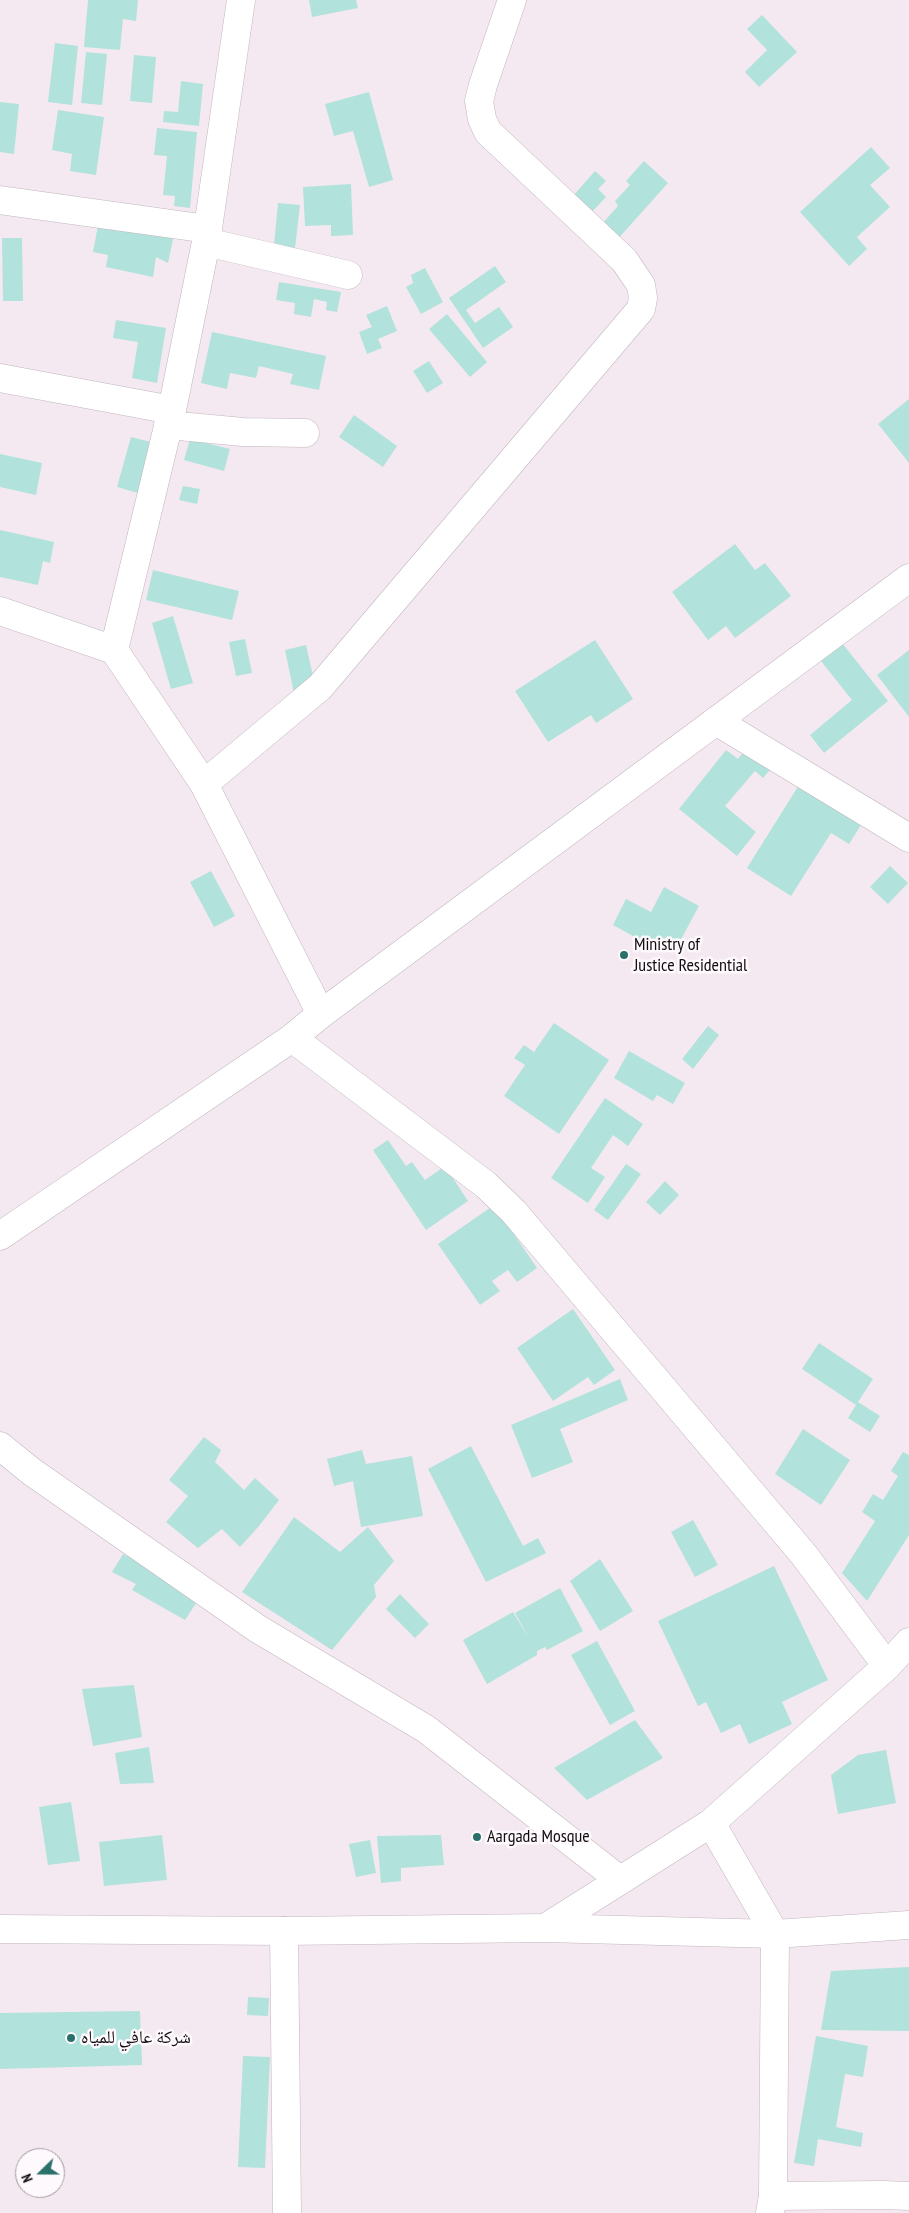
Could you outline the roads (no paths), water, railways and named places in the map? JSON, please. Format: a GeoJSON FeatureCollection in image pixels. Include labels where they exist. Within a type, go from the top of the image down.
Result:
{"type":"FeatureCollection","features":[{"type":"Feature","properties":{"kind":"street"},"geometry":{"type":"LineString","coordinates":[[114,650],[170,418],[207,236],[241,0]]}},
{"type":"Feature","properties":{"kind":"street"},"geometry":{"type":"LineString","coordinates":[[204,784],[320,687],[641,309],[643,298],[641,285],[624,260],[488,132],[482,118],[479,101],[483,85],[512,0]]}},
{"type":"Feature","properties":{"kind":"street"},"geometry":{"type":"LineString","coordinates":[[0,200],[207,236],[348,275]]}},
{"type":"Feature","properties":{"kind":"street"},"geometry":{"type":"LineString","coordinates":[[0,378],[170,418],[243,432],[306,433]]}},
{"type":"Feature","properties":{"kind":"street"},"geometry":{"type":"LineString","coordinates":[[0,1236],[292,1038],[321,1014],[909,578]]}},
{"type":"Feature","properties":{"kind":"street"},"geometry":{"type":"LineString","coordinates":[[0,611],[114,650],[204,784],[321,1014]]}},
{"type":"Feature","properties":{"kind":"street"},"geometry":{"type":"LineString","coordinates":[[716,721],[909,838]]}},
{"type":"Feature","properties":{"kind":"street"},"geometry":{"type":"LineString","coordinates":[[292,1038],[486,1185],[514,1212],[804,1555],[887,1666]]}},
{"type":"Feature","properties":{"kind":"street"},"geometry":{"type":"LineString","coordinates":[[0,1446],[32,1472],[258,1629],[426,1729],[620,1880]]}},
{"type":"Feature","properties":{"kind":"street"},"geometry":{"type":"LineString","coordinates":[[545,1928],[711,1823],[887,1666],[909,1642]]}},
{"type":"Feature","properties":{"kind":"street"},"geometry":{"type":"LineString","coordinates":[[711,1823],[775,1934],[771,2204],[847,2204],[909,2196]]}},
{"type":"Feature","properties":{"kind":"street"},"geometry":{"type":"LineString","coordinates":[[0,1929],[284,1931],[545,1928],[775,1934],[909,1925]]}},
{"type":"Feature","properties":{"kind":"street"},"geometry":{"type":"LineString","coordinates":[[284,1931],[287,2213]]}},
{"type":"Feature","properties":{"kind":"place","name":"Ministry of Justice Residential"},"geometry":{"type":"Point","coordinates":[624,955]}},
{"type":"Feature","properties":{"kind":"place","name":"Aargada Mosque"},"geometry":{"type":"Point","coordinates":[477,1837]}},
{"type":"Feature","properties":{"kind":"place","name":"شركة عافي للمياه"},"geometry":{"type":"Point","coordinates":[71,2038]}}]}
